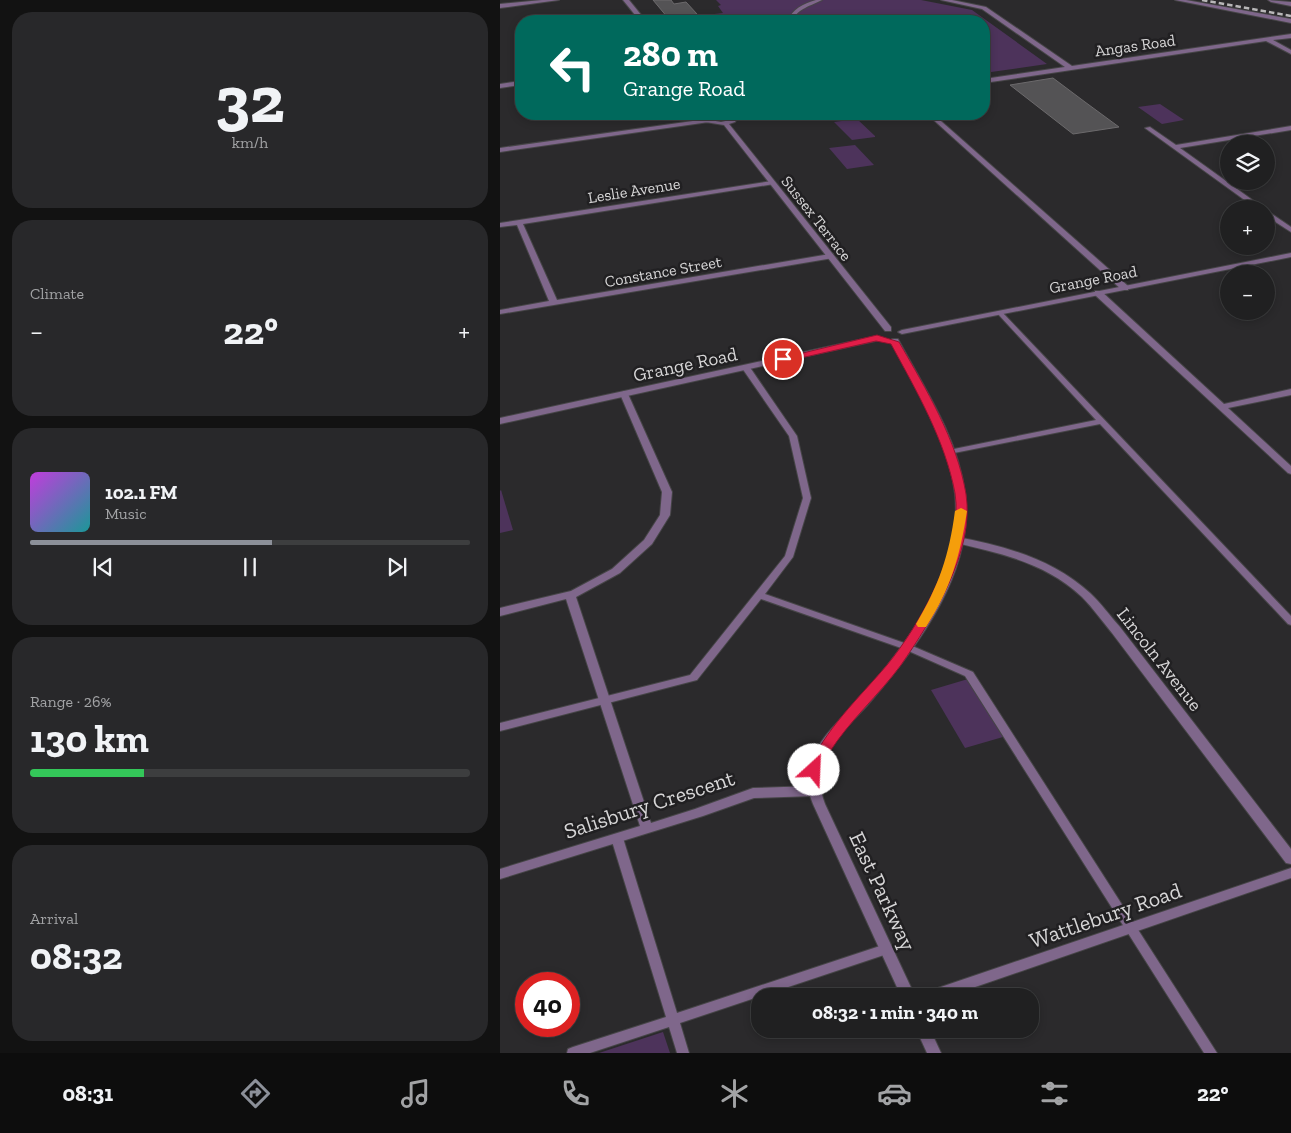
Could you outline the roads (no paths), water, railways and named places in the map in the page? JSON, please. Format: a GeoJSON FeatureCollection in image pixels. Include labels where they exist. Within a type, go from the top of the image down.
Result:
{"type":"FeatureCollection","features":[{"type":"Feature","properties":{"kind":"street"},"geometry":{"type":"LineString","coordinates":[[500,6],[556,0]]}},
{"type":"Feature","properties":{"kind":"street"},"geometry":{"type":"LineString","coordinates":[[626,0],[639,15]]}},
{"type":"Feature","properties":{"kind":"street"},"geometry":{"type":"LineString","coordinates":[[944,0],[984,8],[1070,68]]}},
{"type":"Feature","properties":{"kind":"street"},"geometry":{"type":"LineString","coordinates":[[1178,0],[1291,21]]}},
{"type":"Feature","properties":{"kind":"street"},"geometry":{"type":"LineString","coordinates":[[1271,0],[1291,4]]}},
{"type":"Feature","properties":{"kind":"street","name":"Angas Road"},"geometry":{"type":"LineString","coordinates":[[990,80],[1291,36]]}},
{"type":"Feature","properties":{"kind":"street"},"geometry":{"type":"LineString","coordinates":[[1268,40],[1291,52]]}},
{"type":"Feature","properties":{"kind":"street"},"geometry":{"type":"LineString","coordinates":[[500,86],[515,84]]}},
{"type":"Feature","properties":{"kind":"street"},"geometry":{"type":"LineString","coordinates":[[500,150],[706,121],[726,124],[734,120]]}},
{"type":"Feature","properties":{"kind":"street"},"geometry":{"type":"LineString","coordinates":[[937,120],[1125,288]]}},
{"type":"Feature","properties":{"kind":"street","name":"Sussex Terrace"},"geometry":{"type":"LineString","coordinates":[[726,124],[888,328]]}},
{"type":"Feature","properties":{"kind":"street"},"geometry":{"type":"LineString","coordinates":[[1148,128],[1249,200]]}},
{"type":"Feature","properties":{"kind":"street"},"geometry":{"type":"LineString","coordinates":[[1174,147],[1291,128]]}},
{"type":"Feature","properties":{"kind":"street","name":"Leslie Avenue"},"geometry":{"type":"LineString","coordinates":[[500,224],[772,183]]}},
{"type":"Feature","properties":{"kind":"street"},"geometry":{"type":"LineString","coordinates":[[1275,218],[1291,230]]}},
{"type":"Feature","properties":{"kind":"street"},"geometry":{"type":"LineString","coordinates":[[519,222],[554,303]]}},
{"type":"Feature","properties":{"kind":"street","name":"Constance Street"},"geometry":{"type":"LineString","coordinates":[[500,312],[830,256]]}},
{"type":"Feature","properties":{"kind":"street","name":"Grange Road"},"geometry":{"type":"LineString","coordinates":[[902,332],[1291,256]]}},
{"type":"Feature","properties":{"kind":"street"},"geometry":{"type":"LineString","coordinates":[[1098,293],[1291,470]]}},
{"type":"Feature","properties":{"kind":"street"},"geometry":{"type":"LineString","coordinates":[[888,328],[902,332],[903,336],[895,342],[886,342],[877,338],[878,332],[888,328]]}},
{"type":"Feature","properties":{"kind":"street","name":"Grange Road"},"geometry":{"type":"LineString","coordinates":[[500,421],[877,338]]}},
{"type":"Feature","properties":{"kind":"street"},"geometry":{"type":"LineString","coordinates":[[817,798],[814,770],[822,751],[875,689],[907,647],[939,595],[950,568],[957,540],[961,511],[960,495],[949,452],[927,400],[895,342]]}},
{"type":"Feature","properties":{"kind":"street"},"geometry":{"type":"LineString","coordinates":[[1223,407],[1291,392]]}},
{"type":"Feature","properties":{"kind":"street"},"geometry":{"type":"LineString","coordinates":[[500,612],[570,595],[616,571],[648,542],[665,515],[667,492],[624,394]]}},
{"type":"Feature","properties":{"kind":"street","name":"Lincoln Avenue"},"geometry":{"type":"LineString","coordinates":[[957,540],[1016,554],[1048,568],[1085,594],[1116,630],[1291,859]]}},
{"type":"Feature","properties":{"kind":"street"},"geometry":{"type":"LineString","coordinates":[[570,595],[647,829]]}},
{"type":"Feature","properties":{"kind":"street","name":"Salisbury Crescent"},"geometry":{"type":"LineString","coordinates":[[500,874],[647,829],[753,793],[817,798]]}},
{"type":"Feature","properties":{"kind":"street","name":"East Parkway"},"geometry":{"type":"LineString","coordinates":[[817,798],[904,988]]}},
{"type":"Feature","properties":{"kind":"street","name":"Wattlebury Road"},"geometry":{"type":"LineString","coordinates":[[956,988],[1291,873]]}},
{"type":"Feature","properties":{"kind":"street"},"geometry":{"type":"LineString","coordinates":[[927,1038],[934,1053]]}},
{"type":"Feature","properties":{"kind":"lane"},"geometry":{"type":"LineString","coordinates":[[793,15],[800,8],[820,0]]}},
{"type":"Feature","properties":{"kind":"lane"},"geometry":{"type":"LineString","coordinates":[[1000,312],[1291,622]]}},
{"type":"Feature","properties":{"kind":"lane"},"geometry":{"type":"LineString","coordinates":[[500,727],[692,678],[789,557],[807,498],[793,436],[746,368]]}},
{"type":"Feature","properties":{"kind":"lane"},"geometry":{"type":"LineString","coordinates":[[949,452],[1102,421]]}},
{"type":"Feature","properties":{"kind":"lane"},"geometry":{"type":"LineString","coordinates":[[758,595],[907,647],[969,674],[1211,1053]]}},
{"type":"Feature","properties":{"kind":"lane"},"geometry":{"type":"LineString","coordinates":[[617,838],[683,1053]]}},
{"type":"Feature","properties":{"kind":"lane"},"geometry":{"type":"LineString","coordinates":[[573,1053],[886,949]]}},
{"type":"Feature","properties":{"kind":"railway"},"geometry":{"type":"LineString","coordinates":[[1202,0],[1291,16]]}}]}
